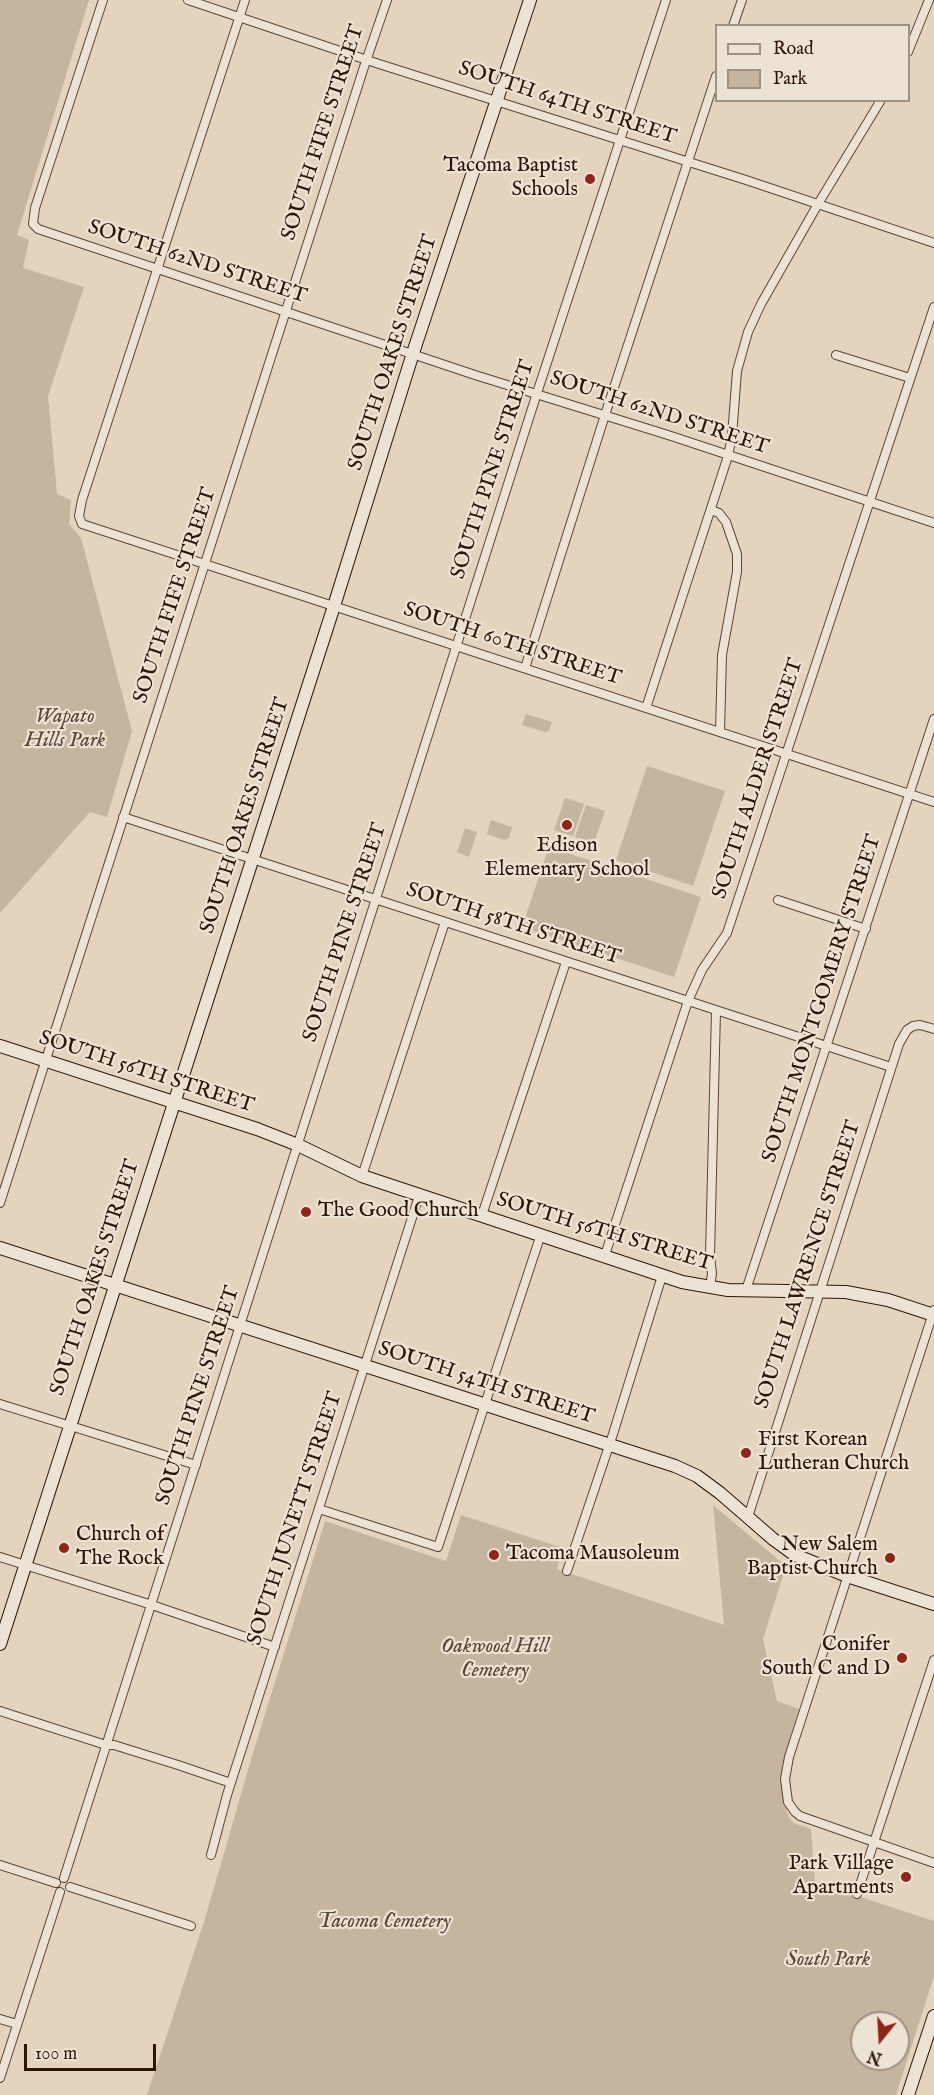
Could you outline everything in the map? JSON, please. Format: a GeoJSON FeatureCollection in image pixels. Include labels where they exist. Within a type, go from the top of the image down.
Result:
{"type":"FeatureCollection","features":[{"type":"Feature","properties":{"kind":"street","name":"SOUTH 62ND STREET"},"geometry":{"type":"LineString","coordinates":[[103,0],[35,208],[33,224],[45,233],[934,523]]}},
{"type":"Feature","properties":{"kind":"street","name":"SOUTH 64TH STREET"},"geometry":{"type":"LineString","coordinates":[[188,0],[934,243]]}},
{"type":"Feature","properties":{"kind":"street"},"geometry":{"type":"LineString","coordinates":[[156,268],[245,0]]}},
{"type":"Feature","properties":{"kind":"street","name":"SOUTH FIFE STREET"},"geometry":{"type":"LineString","coordinates":[[0,1203],[366,59],[387,0]]}},
{"type":"Feature","properties":{"kind":"street","name":"SOUTH OAKES STREET"},"geometry":{"type":"LineString","coordinates":[[0,1644],[334,606],[413,353],[530,0]]}},
{"type":"Feature","properties":{"kind":"street","name":"SOUTH PINE STREET"},"geometry":{"type":"LineString","coordinates":[[60,1880],[152,1605],[537,393],[666,0]]}},
{"type":"Feature","properties":{"kind":"street"},"geometry":{"type":"LineString","coordinates":[[734,24],[742,0]]}},
{"type":"Feature","properties":{"kind":"street"},"geometry":{"type":"LineString","coordinates":[[910,49],[929,0]]}},
{"type":"Feature","properties":{"kind":"street"},"geometry":{"type":"LineString","coordinates":[[525,668],[715,82]]}},
{"type":"Feature","properties":{"kind":"street"},"geometry":{"type":"LineString","coordinates":[[646,708],[728,456],[732,436],[737,371],[748,332],[765,297],[818,204],[880,102]]}},
{"type":"Feature","properties":{"kind":"street","name":"SOUTH 60TH STREET"},"geometry":{"type":"LineString","coordinates":[[156,268],[82,500],[79,514],[84,525],[934,802]]}},
{"type":"Feature","properties":{"kind":"street","name":"SOUTH ALDER STREET"},"geometry":{"type":"LineString","coordinates":[[606,1255],[688,1001],[702,970],[727,933],[934,307]]}},
{"type":"Feature","properties":{"kind":"street"},"geometry":{"type":"LineString","coordinates":[[836,355],[910,378]]}},
{"type":"Feature","properties":{"kind":"street"},"geometry":{"type":"LineString","coordinates":[[711,510],[722,516],[726,522],[737,554],[734,590],[722,655],[720,732]]}},
{"type":"Feature","properties":{"kind":"street","name":"SOUTH MONTGOMERY STREET"},"geometry":{"type":"LineString","coordinates":[[746,1290],[934,719]]}},
{"type":"Feature","properties":{"kind":"street","name":"SOUTH 58TH STREET"},"geometry":{"type":"LineString","coordinates":[[123,817],[891,1067]]}},
{"type":"Feature","properties":{"kind":"street"},"geometry":{"type":"LineString","coordinates":[[778,900],[866,929]]}},
{"type":"Feature","properties":{"kind":"street"},"geometry":{"type":"LineString","coordinates":[[362,1176],[445,922]]}},
{"type":"Feature","properties":{"kind":"street"},"geometry":{"type":"LineString","coordinates":[[482,1215],[566,962]]}},
{"type":"Feature","properties":{"kind":"street"},"geometry":{"type":"LineString","coordinates":[[710,1287],[716,1011]]}},
{"type":"Feature","properties":{"kind":"street","name":"SOUTH LAWRENCE STREET"},"geometry":{"type":"LineString","coordinates":[[747,1516],[891,1067],[902,1039],[910,1027],[920,1025],[934,1029]]}},
{"type":"Feature","properties":{"kind":"street","name":"SOUTH 56TH STREET"},"geometry":{"type":"LineString","coordinates":[[0,1046],[257,1129],[298,1145],[362,1176],[606,1255],[662,1276],[710,1287],[860,1293],[934,1313]]}},
{"type":"Feature","properties":{"kind":"street","name":"SOUTH JUNETT STREET"},"geometry":{"type":"LineString","coordinates":[[211,1855],[231,1783],[419,1196]]}},
{"type":"Feature","properties":{"kind":"street"},"geometry":{"type":"LineString","coordinates":[[319,1509],[438,1547],[541,1234]]}},
{"type":"Feature","properties":{"kind":"street","name":"SOUTH 54TH STREET"},"geometry":{"type":"LineString","coordinates":[[0,1248],[675,1466],[697,1476],[795,1555],[847,1576],[934,1604]]}},
{"type":"Feature","properties":{"kind":"street"},"geometry":{"type":"LineString","coordinates":[[567,1571],[662,1276]]}},
{"type":"Feature","properties":{"kind":"street"},"geometry":{"type":"LineString","coordinates":[[934,1313],[785,1772],[788,1802],[795,1812],[808,1820],[934,1863]]}},
{"type":"Feature","properties":{"kind":"street"},"geometry":{"type":"LineString","coordinates":[[0,1404],[196,1465]]}},
{"type":"Feature","properties":{"kind":"street"},"geometry":{"type":"LineString","coordinates":[[0,1557],[275,1647]]}},
{"type":"Feature","properties":{"kind":"street"},"geometry":{"type":"LineString","coordinates":[[858,1893],[934,1660]]}},
{"type":"Feature","properties":{"kind":"street"},"geometry":{"type":"LineString","coordinates":[[0,1712],[106,1745],[128,1749],[231,1783]]}},
{"type":"Feature","properties":{"kind":"street"},"geometry":{"type":"LineString","coordinates":[[0,1865],[60,1880],[69,1880],[70,1887],[67,1892],[60,1892],[56,1889],[60,1880]]}},
{"type":"Feature","properties":{"kind":"street"},"geometry":{"type":"LineString","coordinates":[[70,1887],[191,1926]]}},
{"type":"Feature","properties":{"kind":"street"},"geometry":{"type":"LineString","coordinates":[[0,2078],[60,1892]]}},
{"type":"Feature","properties":{"kind":"street"},"geometry":{"type":"LineString","coordinates":[[908,2095],[934,2016]]}},
{"type":"Feature","properties":{"kind":"street"},"geometry":{"type":"LineString","coordinates":[[0,2019],[17,2024]]}},
{"type":"Feature","properties":{"kind":"green space","name":"Wapato Hills Park"},"geometry":{"type":"Polygon","coordinates":[[[0,0],[89,0],[17,235],[29,240],[23,268],[84,287],[48,396],[57,494],[71,500],[69,524],[81,538],[132,731],[107,817],[90,812],[0,913],[0,0]]]}},
{"type":"Feature","properties":{"kind":"green space"},"geometry":{"type":"Polygon","coordinates":[[[526,714],[552,722],[549,731],[545,732],[522,725],[526,714]]]}},
{"type":"Feature","properties":{"kind":"green space"},"geometry":{"type":"Polygon","coordinates":[[[647,766],[725,791],[693,886],[616,860],[647,766]]]}},
{"type":"Feature","properties":{"kind":"green space"},"geometry":{"type":"Polygon","coordinates":[[[565,798],[584,804],[573,836],[554,830],[565,798]]]}},
{"type":"Feature","properties":{"kind":"green space"},"geometry":{"type":"Polygon","coordinates":[[[586,805],[605,811],[594,843],[575,837],[586,805]]]}},
{"type":"Feature","properties":{"kind":"green space"},"geometry":{"type":"Polygon","coordinates":[[[491,820],[512,827],[509,838],[504,840],[487,834],[491,820]]]}},
{"type":"Feature","properties":{"kind":"green space"},"geometry":{"type":"Polygon","coordinates":[[[465,828],[477,832],[469,857],[457,852],[465,828]]]}},
{"type":"Feature","properties":{"kind":"green space"},"geometry":{"type":"Polygon","coordinates":[[[549,847],[701,897],[674,977],[522,927],[549,847]]]}},
{"type":"Feature","properties":{"kind":"green space"},"geometry":{"type":"Polygon","coordinates":[[[713,1505],[786,1566],[763,1639],[777,1701],[799,1709],[782,1765],[781,1782],[789,1818],[794,1823],[811,1829],[815,1882],[934,1921],[934,1976],[910,2051],[910,2011],[850,2011],[850,2071],[904,2071],[896,2095],[147,2095],[204,1922],[253,1753],[325,1521],[446,1561],[461,1515],[563,1548],[557,1569],[724,1625],[713,1505]]]}},
{"type":"Feature","properties":{"kind":"place","name":"Tacoma Baptist Schools"},"geometry":{"type":"Point","coordinates":[590,179]}},
{"type":"Feature","properties":{"kind":"place","name":"Edison Elementary School"},"geometry":{"type":"Point","coordinates":[567,825]}},
{"type":"Feature","properties":{"kind":"place","name":"The Good Church"},"geometry":{"type":"Point","coordinates":[306,1212]}},
{"type":"Feature","properties":{"kind":"place","name":"First Korean Lutheran Church"},"geometry":{"type":"Point","coordinates":[746,1453]}},
{"type":"Feature","properties":{"kind":"place","name":"Church of The Rock"},"geometry":{"type":"Point","coordinates":[64,1548]}},
{"type":"Feature","properties":{"kind":"place","name":"Tacoma Mausoleum"},"geometry":{"type":"Point","coordinates":[494,1555]}},
{"type":"Feature","properties":{"kind":"place","name":"New Salem Baptist Church"},"geometry":{"type":"Point","coordinates":[890,1558]}},
{"type":"Feature","properties":{"kind":"place","name":"Conifer South C and D"},"geometry":{"type":"Point","coordinates":[902,1658]}},
{"type":"Feature","properties":{"kind":"place","name":"Park Village Apartments"},"geometry":{"type":"Point","coordinates":[906,1877]}},
{"type":"Feature","properties":{"kind":"park label","name":"Oakwood Hill Cemetery"},"geometry":{"type":"Point","coordinates":[495,1660]}},
{"type":"Feature","properties":{"kind":"park label","name":"Tacoma Cemetery"},"geometry":{"type":"Point","coordinates":[384,1923]}},
{"type":"Feature","properties":{"kind":"park label","name":"South Park"},"geometry":{"type":"Point","coordinates":[828,1961]}}]}
